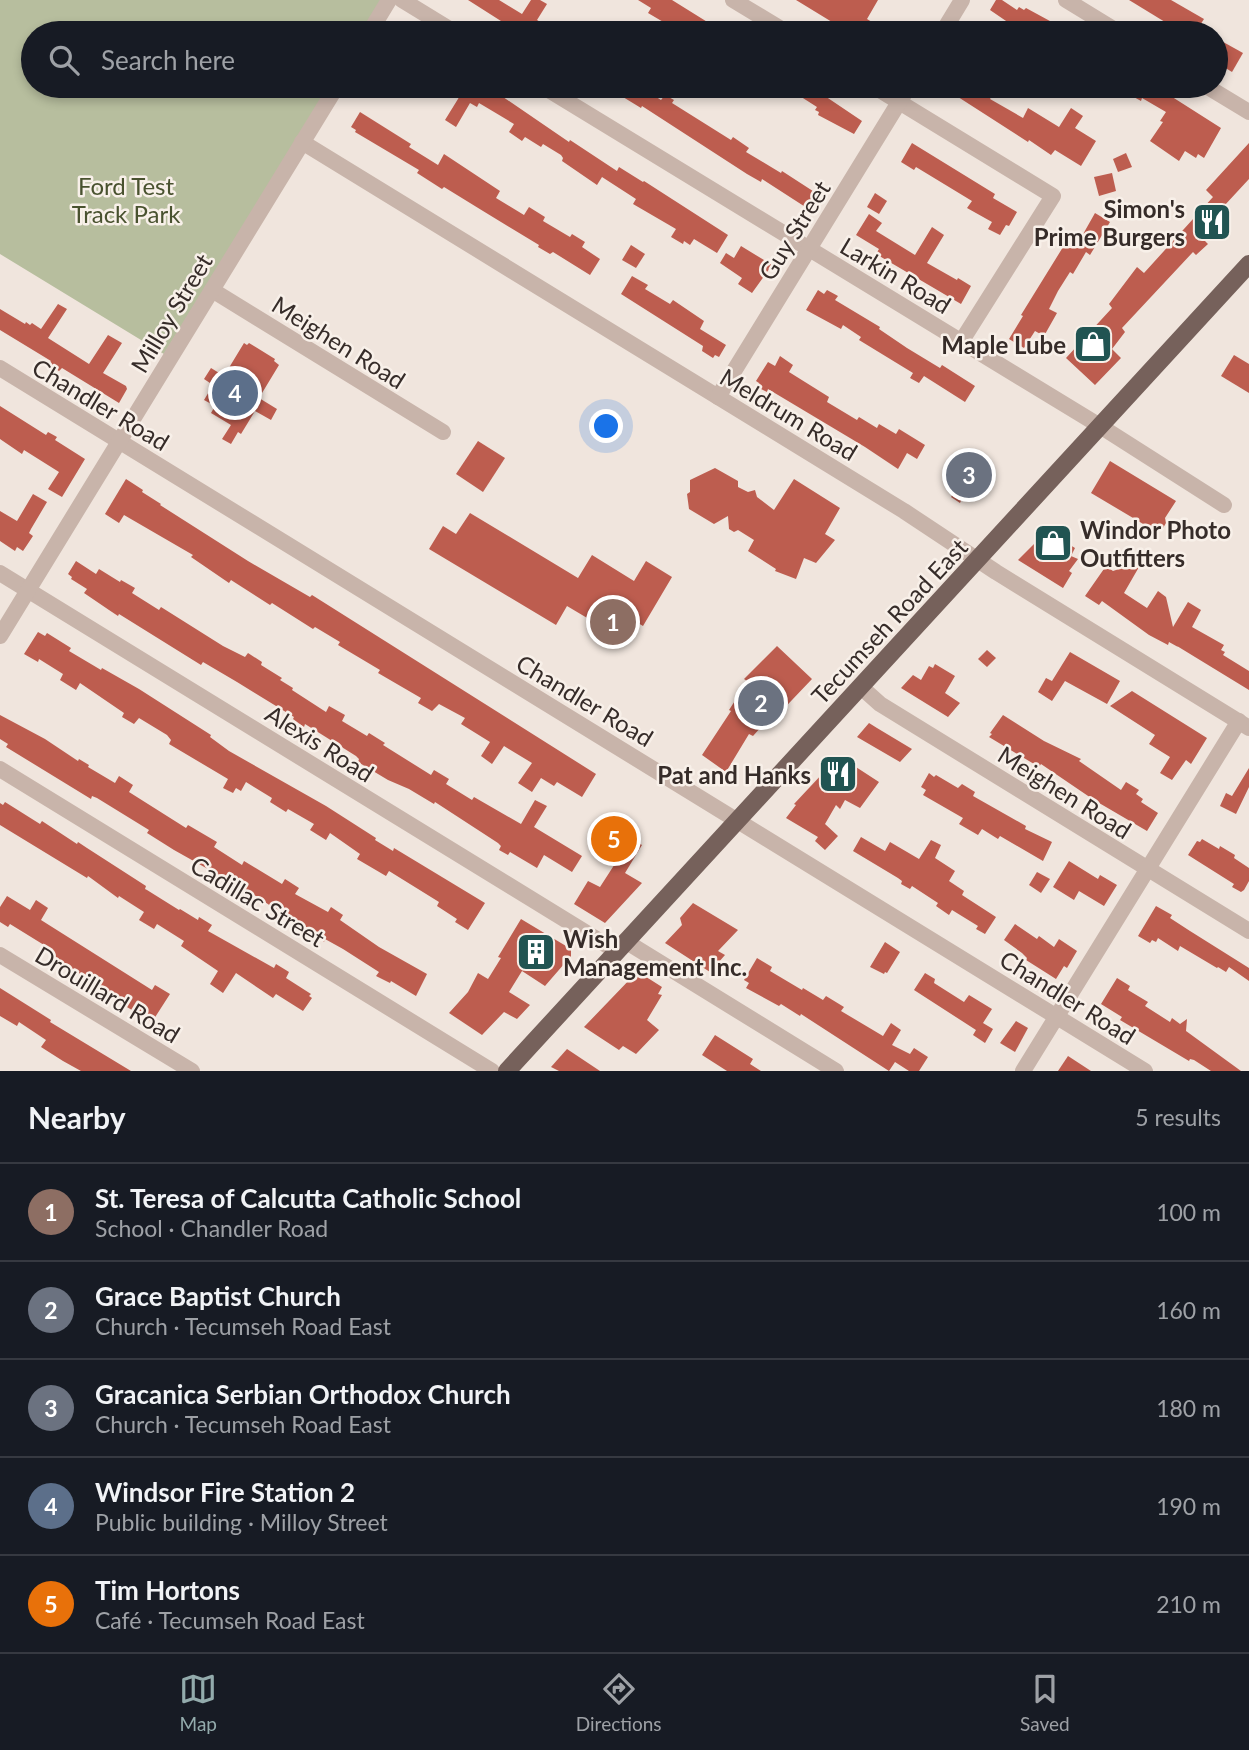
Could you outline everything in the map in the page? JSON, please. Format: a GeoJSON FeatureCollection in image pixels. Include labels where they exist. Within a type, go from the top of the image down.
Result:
{"type":"FeatureCollection","features":[{"type":"Feature","properties":{"kind":"main road","name":"Tecumseh Road East"},"geometry":{"type":"LineString","coordinates":[[512,1070],[620,946],[1249,264]]}},
{"type":"Feature","properties":{"kind":"street"},"geometry":{"type":"LineString","coordinates":[[376,21],[389,0]]}},
{"type":"Feature","properties":{"kind":"street"},"geometry":{"type":"LineString","coordinates":[[402,0],[436,21]]}},
{"type":"Feature","properties":{"kind":"street"},"geometry":{"type":"LineString","coordinates":[[733,0],[768,21]]}},
{"type":"Feature","properties":{"kind":"street"},"geometry":{"type":"LineString","coordinates":[[949,21],[962,0]]}},
{"type":"Feature","properties":{"kind":"street"},"geometry":{"type":"LineString","coordinates":[[1066,0],[1100,21]]}},
{"type":"Feature","properties":{"kind":"street","name":"Milloy Street"},"geometry":{"type":"LineString","coordinates":[[0,636],[330,98]]}},
{"type":"Feature","properties":{"kind":"street","name":"Larkin Road"},"geometry":{"type":"LineString","coordinates":[[562,98],[1100,426],[1224,505]]}},
{"type":"Feature","properties":{"kind":"street"},"geometry":{"type":"LineString","coordinates":[[893,98],[1053,196],[961,342]]}},
{"type":"Feature","properties":{"kind":"street","name":"Guy Street"},"geometry":{"type":"LineString","coordinates":[[718,397],[902,98]]}},
{"type":"Feature","properties":{"kind":"street"},"geometry":{"type":"LineString","coordinates":[[1226,98],[1249,112]]}},
{"type":"Feature","properties":{"kind":"street","name":"Meldrum Road"},"geometry":{"type":"LineString","coordinates":[[302,142],[1244,724]]}},
{"type":"Feature","properties":{"kind":"street","name":"Meighen Road"},"geometry":{"type":"LineString","coordinates":[[212,290],[443,432]]}},
{"type":"Feature","properties":{"kind":"street","name":"Chandler Road"},"geometry":{"type":"LineString","coordinates":[[0,368],[1145,1071]]}},
{"type":"Feature","properties":{"kind":"street","name":"Alexis Road"},"geometry":{"type":"LineString","coordinates":[[0,573],[620,946],[836,1071]]}},
{"type":"Feature","properties":{"kind":"street","name":"Meighen Road"},"geometry":{"type":"LineString","coordinates":[[861,687],[880,704],[1249,931]]}},
{"type":"Feature","properties":{"kind":"street"},"geometry":{"type":"LineString","coordinates":[[1023,1071],[1147,869],[1244,724]]}},
{"type":"Feature","properties":{"kind":"street","name":"Cadillac Street"},"geometry":{"type":"LineString","coordinates":[[0,769],[492,1071]]}},
{"type":"Feature","properties":{"kind":"street","name":"Drouillard Road"},"geometry":{"type":"LineString","coordinates":[[0,955],[192,1071]]}},
{"type":"Feature","properties":{"kind":"green space","name":"Ford Test Track Park"},"geometry":{"type":"Polygon","coordinates":[[[0,0],[383,0],[370,21],[21,21],[21,98],[323,98],[164,354],[0,254],[0,0]]]}},
{"type":"Feature","properties":{"kind":"building"},"geometry":{"type":"Polygon","coordinates":[[[468,0],[499,0],[522,14],[531,0],[540,0],[547,4],[539,21],[501,21],[468,0]]]}},
{"type":"Feature","properties":{"kind":"building"},"geometry":{"type":"Polygon","coordinates":[[[638,0],[672,0],[706,21],[662,21],[648,13],[651,8],[638,0]]]}},
{"type":"Feature","properties":{"kind":"building"},"geometry":{"type":"Polygon","coordinates":[[[796,0],[878,0],[867,19],[870,21],[830,21],[796,0]]]}},
{"type":"Feature","properties":{"kind":"building"},"geometry":{"type":"Polygon","coordinates":[[[996,0],[1002,0],[1017,10],[1019,7],[1024,10],[1026,8],[1050,21],[1006,21],[990,10],[996,0]]]}},
{"type":"Feature","properties":{"kind":"building"},"geometry":{"type":"Polygon","coordinates":[[[1129,0],[1171,0],[1204,19],[1203,21],[1163,21],[1129,0]]]}},
{"type":"Feature","properties":{"kind":"building"},"geometry":{"type":"Polygon","coordinates":[[[1228,45],[1243,53],[1232,72],[1228,70],[1228,45]]]}},
{"type":"Feature","properties":{"kind":"building"},"geometry":{"type":"Polygon","coordinates":[[[459,98],[505,98],[569,142],[570,140],[617,171],[619,167],[644,181],[728,235],[717,253],[694,239],[690,245],[684,241],[683,244],[671,237],[676,229],[633,204],[636,199],[602,177],[597,185],[562,161],[561,155],[543,144],[541,147],[525,137],[522,141],[509,132],[514,124],[479,103],[477,107],[470,103],[456,127],[445,120],[459,98]]]}},
{"type":"Feature","properties":{"kind":"building"},"geometry":{"type":"Polygon","coordinates":[[[625,98],[670,98],[674,100],[672,103],[731,140],[733,137],[749,148],[746,152],[819,195],[810,210],[762,179],[761,182],[747,174],[642,106],[641,108],[625,98]]]}},
{"type":"Feature","properties":{"kind":"building"},"geometry":{"type":"Polygon","coordinates":[[[803,98],[828,98],[862,121],[854,134],[818,115],[819,112],[815,110],[817,107],[803,98]]]}},
{"type":"Feature","properties":{"kind":"building"},"geometry":{"type":"Polygon","coordinates":[[[960,98],[991,98],[1023,118],[1028,108],[1059,127],[1071,108],[1083,116],[1075,128],[1096,141],[1081,166],[1055,150],[1051,155],[1029,140],[1028,142],[960,98]]]}},
{"type":"Feature","properties":{"kind":"building"},"geometry":{"type":"Polygon","coordinates":[[[1142,98],[1174,98],[1221,128],[1204,158],[1198,154],[1196,158],[1185,151],[1179,161],[1150,141],[1163,122],[1160,121],[1166,112],[1142,98]]]}},
{"type":"Feature","properties":{"kind":"building"},"geometry":{"type":"Polygon","coordinates":[[[360,112],[411,144],[409,147],[438,165],[444,154],[500,191],[496,198],[524,215],[529,207],[545,217],[543,221],[570,237],[572,234],[585,242],[582,247],[600,259],[590,275],[553,252],[550,254],[538,247],[539,245],[444,187],[442,189],[417,173],[419,170],[355,132],[351,127],[360,112]]]}},
{"type":"Feature","properties":{"kind":"building"},"geometry":{"type":"Polygon","coordinates":[[[912,143],[995,194],[993,198],[1017,212],[1009,226],[1006,225],[1000,235],[988,229],[992,222],[967,208],[972,201],[916,167],[914,170],[901,162],[912,143]]]}},
{"type":"Feature","properties":{"kind":"building"},"geometry":{"type":"Polygon","coordinates":[[[1249,143],[1249,179],[1224,206],[1230,213],[1205,241],[1208,244],[1196,255],[1193,252],[1122,328],[1125,332],[1112,349],[1121,358],[1095,385],[1066,358],[1112,308],[1109,304],[1137,267],[1144,273],[1213,197],[1206,190],[1249,143]]]}},
{"type":"Feature","properties":{"kind":"building"},"geometry":{"type":"Polygon","coordinates":[[[1126,153],[1132,167],[1118,172],[1113,159],[1126,153]]]}},
{"type":"Feature","properties":{"kind":"building"},"geometry":{"type":"Polygon","coordinates":[[[1112,173],[1116,191],[1099,196],[1094,177],[1112,173]]]}},
{"type":"Feature","properties":{"kind":"building"},"geometry":{"type":"Polygon","coordinates":[[[875,193],[887,201],[879,214],[867,207],[875,193]]]}},
{"type":"Feature","properties":{"kind":"building"},"geometry":{"type":"Polygon","coordinates":[[[1095,213],[1110,222],[1090,255],[1086,252],[1073,274],[1070,272],[1058,291],[1049,309],[1057,313],[1044,336],[1035,331],[1024,348],[1009,339],[1068,239],[1070,240],[1075,232],[1082,236],[1095,213]]]}},
{"type":"Feature","properties":{"kind":"building"},"geometry":{"type":"Polygon","coordinates":[[[869,214],[882,223],[876,231],[915,255],[932,227],[944,235],[927,263],[971,286],[961,304],[876,254],[879,249],[856,235],[869,214]]]}},
{"type":"Feature","properties":{"kind":"building"},"geometry":{"type":"Polygon","coordinates":[[[631,245],[645,254],[636,268],[622,260],[631,245]]]}},
{"type":"Feature","properties":{"kind":"building"},"geometry":{"type":"Polygon","coordinates":[[[741,246],[772,265],[752,293],[738,284],[742,278],[720,263],[726,253],[734,258],[741,246]]]}},
{"type":"Feature","properties":{"kind":"building"},"geometry":{"type":"Polygon","coordinates":[[[632,276],[648,285],[645,289],[670,304],[673,300],[704,321],[700,329],[726,345],[719,357],[715,355],[713,358],[702,351],[703,346],[621,294],[632,276]]]}},
{"type":"Feature","properties":{"kind":"building"},"geometry":{"type":"Polygon","coordinates":[[[818,290],[824,294],[827,290],[838,296],[835,300],[880,327],[879,329],[907,348],[940,368],[942,365],[975,386],[965,402],[924,376],[919,383],[910,378],[913,373],[859,340],[861,337],[843,325],[841,329],[806,310],[818,290]]]}},
{"type":"Feature","properties":{"kind":"building"},"geometry":{"type":"Polygon","coordinates":[[[58,304],[67,309],[48,338],[89,364],[108,335],[122,343],[103,373],[126,386],[119,403],[62,368],[59,371],[48,364],[51,361],[0,330],[0,309],[25,324],[32,323],[41,329],[58,304]]]}},
{"type":"Feature","properties":{"kind":"building"},"geometry":{"type":"Polygon","coordinates":[[[244,343],[249,343],[275,359],[279,365],[259,398],[277,409],[271,420],[255,411],[241,434],[238,432],[231,444],[222,439],[231,425],[211,413],[215,406],[204,400],[213,385],[204,379],[211,368],[224,376],[244,343]]]}},
{"type":"Feature","properties":{"kind":"building"},"geometry":{"type":"Polygon","coordinates":[[[1234,355],[1249,364],[1249,393],[1221,376],[1234,355]]]}},
{"type":"Feature","properties":{"kind":"building"},"geometry":{"type":"Polygon","coordinates":[[[780,356],[793,365],[789,372],[829,397],[827,402],[857,420],[859,417],[877,428],[879,424],[896,434],[899,429],[925,445],[917,459],[907,453],[898,469],[768,389],[767,392],[757,387],[759,383],[756,381],[768,362],[775,366],[780,356]]]}},
{"type":"Feature","properties":{"kind":"building"},"geometry":{"type":"Polygon","coordinates":[[[0,406],[46,435],[48,432],[57,437],[55,440],[85,459],[62,497],[48,489],[59,472],[24,450],[22,454],[0,439],[0,406]]]}},
{"type":"Feature","properties":{"kind":"building"},"geometry":{"type":"Polygon","coordinates":[[[478,441],[505,458],[483,492],[456,474],[478,441]]]}},
{"type":"Feature","properties":{"kind":"building"},"geometry":{"type":"Polygon","coordinates":[[[969,452],[991,465],[969,500],[963,496],[960,503],[951,497],[956,490],[948,485],[969,452]]]}},
{"type":"Feature","properties":{"kind":"building"},"geometry":{"type":"Polygon","coordinates":[[[1110,461],[1176,501],[1165,518],[1163,528],[1156,528],[1155,531],[1091,493],[1110,461]]]}},
{"type":"Feature","properties":{"kind":"building"},"geometry":{"type":"Polygon","coordinates":[[[715,468],[738,481],[738,487],[748,492],[755,490],[757,497],[774,510],[794,479],[840,508],[825,534],[835,540],[816,563],[804,558],[796,579],[775,571],[776,569],[748,551],[754,540],[738,530],[734,532],[729,529],[728,516],[714,524],[689,509],[687,494],[690,492],[690,480],[715,468]]]}},
{"type":"Feature","properties":{"kind":"building"},"geometry":{"type":"Polygon","coordinates":[[[126,479],[160,505],[248,561],[310,597],[312,595],[596,774],[582,797],[557,782],[554,786],[541,778],[532,792],[518,783],[532,763],[504,746],[492,764],[481,756],[490,742],[461,724],[465,718],[439,704],[432,711],[418,703],[421,698],[378,673],[380,670],[338,645],[340,642],[315,627],[313,629],[272,603],[270,605],[231,580],[229,583],[191,557],[193,555],[124,515],[119,523],[105,514],[126,479]]]}},
{"type":"Feature","properties":{"kind":"building"},"geometry":{"type":"Polygon","coordinates":[[[33,494],[47,502],[29,533],[33,536],[23,551],[17,547],[15,551],[0,541],[0,511],[17,521],[33,494]]]}},
{"type":"Feature","properties":{"kind":"building"},"geometry":{"type":"Polygon","coordinates":[[[470,513],[578,578],[592,555],[634,581],[646,561],[672,577],[643,626],[628,617],[620,629],[613,625],[609,631],[567,606],[556,625],[429,549],[443,526],[456,534],[470,513]]]}},
{"type":"Feature","properties":{"kind":"building"},"geometry":{"type":"Polygon","coordinates":[[[1047,531],[1075,548],[1071,556],[1078,559],[1069,571],[1072,573],[1063,588],[1018,560],[1047,531]]]}},
{"type":"Feature","properties":{"kind":"building"},"geometry":{"type":"Polygon","coordinates":[[[1125,559],[1139,567],[1124,593],[1147,608],[1158,591],[1166,597],[1173,627],[1188,602],[1201,610],[1192,627],[1224,645],[1221,650],[1225,652],[1223,655],[1249,671],[1249,690],[1177,646],[1169,642],[1168,645],[1149,635],[1102,601],[1099,605],[1085,596],[1106,566],[1113,571],[1119,569],[1125,559]]]}},
{"type":"Feature","properties":{"kind":"building"},"geometry":{"type":"Polygon","coordinates":[[[76,561],[96,574],[99,569],[135,588],[132,593],[159,610],[161,607],[223,646],[245,657],[248,653],[282,678],[280,680],[293,688],[292,690],[326,712],[329,706],[345,715],[342,721],[367,736],[369,733],[431,775],[434,770],[449,779],[446,784],[472,800],[474,797],[521,824],[535,800],[547,806],[534,827],[582,856],[572,872],[544,855],[537,868],[510,852],[508,855],[499,850],[501,846],[498,843],[435,802],[434,804],[388,780],[358,762],[356,756],[305,724],[304,727],[293,719],[294,717],[203,662],[201,665],[119,614],[118,616],[84,593],[87,589],[68,574],[76,561]]]}},
{"type":"Feature","properties":{"kind":"building"},"geometry":{"type":"Polygon","coordinates":[[[38,632],[45,636],[47,633],[71,648],[69,651],[139,689],[211,735],[210,737],[229,751],[326,806],[393,851],[394,848],[485,903],[468,930],[437,906],[439,902],[389,871],[386,876],[357,859],[360,854],[330,833],[326,840],[310,830],[314,824],[288,809],[286,812],[270,802],[272,798],[246,782],[241,791],[236,788],[233,793],[223,788],[228,779],[169,744],[171,740],[167,735],[139,718],[134,724],[122,717],[124,713],[80,683],[76,690],[60,680],[63,674],[39,659],[38,662],[24,654],[38,632]]]}},
{"type":"Feature","properties":{"kind":"building"},"geometry":{"type":"Polygon","coordinates":[[[777,646],[812,679],[772,721],[769,718],[753,736],[749,734],[726,772],[702,755],[738,696],[750,683],[744,679],[777,646]]]}},
{"type":"Feature","properties":{"kind":"building"},"geometry":{"type":"Polygon","coordinates":[[[987,650],[996,658],[987,667],[978,659],[987,650]]]}},
{"type":"Feature","properties":{"kind":"building"},"geometry":{"type":"Polygon","coordinates":[[[1070,652],[1120,681],[1107,704],[1065,681],[1052,701],[1038,692],[1046,678],[1052,681],[1070,652]]]}},
{"type":"Feature","properties":{"kind":"building"},"geometry":{"type":"Polygon","coordinates":[[[935,664],[955,676],[945,693],[960,703],[948,717],[901,688],[913,675],[921,680],[929,666],[933,668],[935,664]]]}},
{"type":"Feature","properties":{"kind":"building"},"geometry":{"type":"Polygon","coordinates":[[[1132,691],[1207,738],[1191,764],[1186,760],[1172,780],[1160,773],[1170,757],[1149,744],[1155,735],[1110,706],[1132,691]]]}},
{"type":"Feature","properties":{"kind":"building"},"geometry":{"type":"Polygon","coordinates":[[[0,715],[45,739],[78,761],[79,759],[115,783],[119,776],[133,785],[129,792],[186,828],[188,825],[217,842],[214,847],[242,865],[244,861],[282,884],[285,879],[299,888],[295,894],[328,912],[331,907],[343,915],[340,920],[379,947],[427,974],[416,996],[391,981],[390,983],[376,976],[379,972],[343,949],[325,939],[324,942],[256,896],[147,833],[149,830],[97,798],[92,796],[91,799],[6,747],[8,744],[0,739],[0,715]]]}},
{"type":"Feature","properties":{"kind":"building"},"geometry":{"type":"Polygon","coordinates":[[[1003,715],[1044,741],[1081,759],[1079,761],[1121,790],[1126,782],[1139,790],[1136,794],[1143,799],[1141,802],[1158,813],[1147,831],[1094,800],[1041,764],[1039,767],[989,737],[1003,715]]]}},
{"type":"Feature","properties":{"kind":"building"},"geometry":{"type":"Polygon","coordinates":[[[869,723],[912,749],[900,762],[857,737],[869,723]]]}},
{"type":"Feature","properties":{"kind":"building"},"geometry":{"type":"Polygon","coordinates":[[[839,756],[879,782],[860,808],[845,800],[840,809],[836,805],[825,824],[838,836],[825,850],[815,841],[818,837],[786,818],[796,805],[794,804],[839,756]]]}},
{"type":"Feature","properties":{"kind":"building"},"geometry":{"type":"Polygon","coordinates":[[[1249,768],[1249,787],[1236,814],[1220,806],[1226,793],[1232,796],[1249,768]]]}},
{"type":"Feature","properties":{"kind":"building"},"geometry":{"type":"Polygon","coordinates":[[[929,773],[958,788],[962,784],[975,792],[973,796],[1026,826],[1025,829],[1052,842],[1043,861],[1000,836],[998,839],[982,829],[978,835],[959,824],[963,818],[923,795],[926,790],[921,787],[929,773]]]}},
{"type":"Feature","properties":{"kind":"building"},"geometry":{"type":"Polygon","coordinates":[[[5,802],[40,824],[42,821],[77,844],[78,842],[179,910],[212,925],[208,931],[274,968],[276,964],[289,972],[286,978],[311,994],[309,996],[312,998],[303,1011],[276,994],[273,998],[236,973],[223,993],[210,984],[218,971],[181,946],[184,941],[157,924],[154,929],[139,920],[144,912],[0,825],[0,803],[3,805],[5,802]]]}},
{"type":"Feature","properties":{"kind":"building"},"geometry":{"type":"Polygon","coordinates":[[[607,819],[633,835],[631,838],[642,845],[625,873],[642,883],[605,923],[574,904],[588,881],[600,887],[620,856],[594,841],[607,819]]]}},
{"type":"Feature","properties":{"kind":"building"},"geometry":{"type":"Polygon","coordinates":[[[861,837],[885,851],[890,842],[919,859],[931,840],[941,845],[935,858],[955,871],[949,881],[964,891],[962,895],[996,917],[985,934],[976,929],[978,926],[952,910],[949,915],[936,906],[938,903],[912,886],[910,889],[901,884],[902,881],[898,878],[853,851],[861,837]]]}},
{"type":"Feature","properties":{"kind":"building"},"geometry":{"type":"Polygon","coordinates":[[[1202,839],[1235,855],[1234,858],[1249,868],[1249,881],[1244,890],[1241,892],[1232,887],[1234,884],[1188,855],[1197,841],[1202,839]]]}},
{"type":"Feature","properties":{"kind":"building"},"geometry":{"type":"Polygon","coordinates":[[[1069,861],[1098,879],[1100,875],[1117,885],[1104,906],[1079,891],[1074,900],[1053,887],[1069,861]]]}},
{"type":"Feature","properties":{"kind":"building"},"geometry":{"type":"Polygon","coordinates":[[[1037,872],[1050,879],[1041,893],[1029,885],[1037,872]]]}},
{"type":"Feature","properties":{"kind":"building"},"geometry":{"type":"Polygon","coordinates":[[[7,896],[30,910],[36,900],[48,908],[41,920],[152,990],[155,985],[170,994],[152,1022],[80,979],[82,975],[41,949],[44,945],[10,924],[8,927],[0,922],[0,907],[7,896]]]}},
{"type":"Feature","properties":{"kind":"building"},"geometry":{"type":"Polygon","coordinates":[[[693,903],[738,930],[718,951],[725,955],[710,972],[665,943],[682,925],[680,918],[693,903]]]}},
{"type":"Feature","properties":{"kind":"building"},"geometry":{"type":"Polygon","coordinates":[[[1156,906],[1172,915],[1170,918],[1249,968],[1249,981],[1229,967],[1226,972],[1180,946],[1178,951],[1158,938],[1156,942],[1152,940],[1150,943],[1138,936],[1156,906]]]}},
{"type":"Feature","properties":{"kind":"building"},"geometry":{"type":"Polygon","coordinates":[[[521,919],[571,949],[571,956],[545,986],[522,971],[509,992],[530,1005],[517,1019],[504,1012],[482,1035],[449,1013],[468,992],[478,973],[488,979],[521,919]]]}},
{"type":"Feature","properties":{"kind":"building"},"geometry":{"type":"Polygon","coordinates":[[[1015,924],[1054,947],[1059,939],[1077,951],[1067,968],[1064,966],[1056,979],[1026,960],[1022,953],[1004,940],[1015,924]]]}},
{"type":"Feature","properties":{"kind":"building"},"geometry":{"type":"Polygon","coordinates":[[[885,942],[900,952],[884,974],[870,967],[885,942]]]}},
{"type":"Feature","properties":{"kind":"building"},"geometry":{"type":"Polygon","coordinates":[[[757,958],[772,967],[770,971],[823,1000],[826,996],[844,1007],[841,1011],[883,1036],[891,1023],[901,1030],[892,1045],[910,1054],[914,1048],[928,1057],[919,1071],[909,1071],[895,1062],[889,1071],[801,1014],[800,1016],[746,988],[749,983],[744,980],[757,958]]]}},
{"type":"Feature","properties":{"kind":"building"},"geometry":{"type":"Polygon","coordinates":[[[640,973],[662,987],[658,994],[662,995],[647,1020],[659,1030],[636,1054],[623,1046],[619,1050],[584,1027],[634,975],[640,973]]]}},
{"type":"Feature","properties":{"kind":"building"},"geometry":{"type":"Polygon","coordinates":[[[925,973],[935,979],[934,983],[964,1002],[969,995],[992,1009],[983,1023],[993,1029],[985,1043],[973,1035],[976,1030],[914,990],[925,973]]]}},
{"type":"Feature","properties":{"kind":"building"},"geometry":{"type":"Polygon","coordinates":[[[1117,978],[1130,986],[1128,990],[1148,1002],[1145,1006],[1170,1022],[1172,1018],[1180,1024],[1187,1019],[1186,1031],[1241,1071],[1211,1071],[1120,1020],[1122,1017],[1101,1004],[1117,978]]]}},
{"type":"Feature","properties":{"kind":"building"},"geometry":{"type":"Polygon","coordinates":[[[0,988],[131,1071],[81,1071],[63,1061],[41,1047],[46,1040],[19,1022],[17,1026],[0,1016],[0,988]]]}},
{"type":"Feature","properties":{"kind":"building"},"geometry":{"type":"Polygon","coordinates":[[[1016,1021],[1028,1028],[1015,1052],[1000,1043],[1016,1021]]]}},
{"type":"Feature","properties":{"kind":"building"},"geometry":{"type":"Polygon","coordinates":[[[715,1035],[753,1059],[750,1064],[761,1071],[727,1071],[702,1055],[715,1035]]]}},
{"type":"Feature","properties":{"kind":"building"},"geometry":{"type":"Polygon","coordinates":[[[567,1049],[600,1071],[559,1071],[551,1067],[567,1049]]]}},
{"type":"Feature","properties":{"kind":"building"},"geometry":{"type":"Polygon","coordinates":[[[1068,1056],[1091,1071],[1058,1071],[1068,1056]]]}},
{"type":"Feature","properties":{"kind":"place","name":"Simon's Prime Burgers"},"geometry":{"type":"Point","coordinates":[1212,222]}},
{"type":"Feature","properties":{"kind":"place","name":"Maple Lube"},"geometry":{"type":"Point","coordinates":[1093,344]}},
{"type":"Feature","properties":{"kind":"place","name":"Windsor Fire Station 2"},"geometry":{"type":"Point","coordinates":[235,393]}},
{"type":"Feature","properties":{"kind":"place","name":"Gracanica Serbian Orthodox Church"},"geometry":{"type":"Point","coordinates":[969,475]}},
{"type":"Feature","properties":{"kind":"place","name":"Windor Photo Outfitters"},"geometry":{"type":"Point","coordinates":[1053,543]}},
{"type":"Feature","properties":{"kind":"place","name":"St. Teresa of Calcutta Catholic School"},"geometry":{"type":"Point","coordinates":[613,622]}},
{"type":"Feature","properties":{"kind":"place","name":"Grace Baptist Church"},"geometry":{"type":"Point","coordinates":[761,703]}},
{"type":"Feature","properties":{"kind":"place","name":"Pat and Hanks"},"geometry":{"type":"Point","coordinates":[838,774]}},
{"type":"Feature","properties":{"kind":"place","name":"Tim Hortons"},"geometry":{"type":"Point","coordinates":[614,839]}},
{"type":"Feature","properties":{"kind":"place","name":"Wish Management Inc."},"geometry":{"type":"Point","coordinates":[536,952]}}]}
